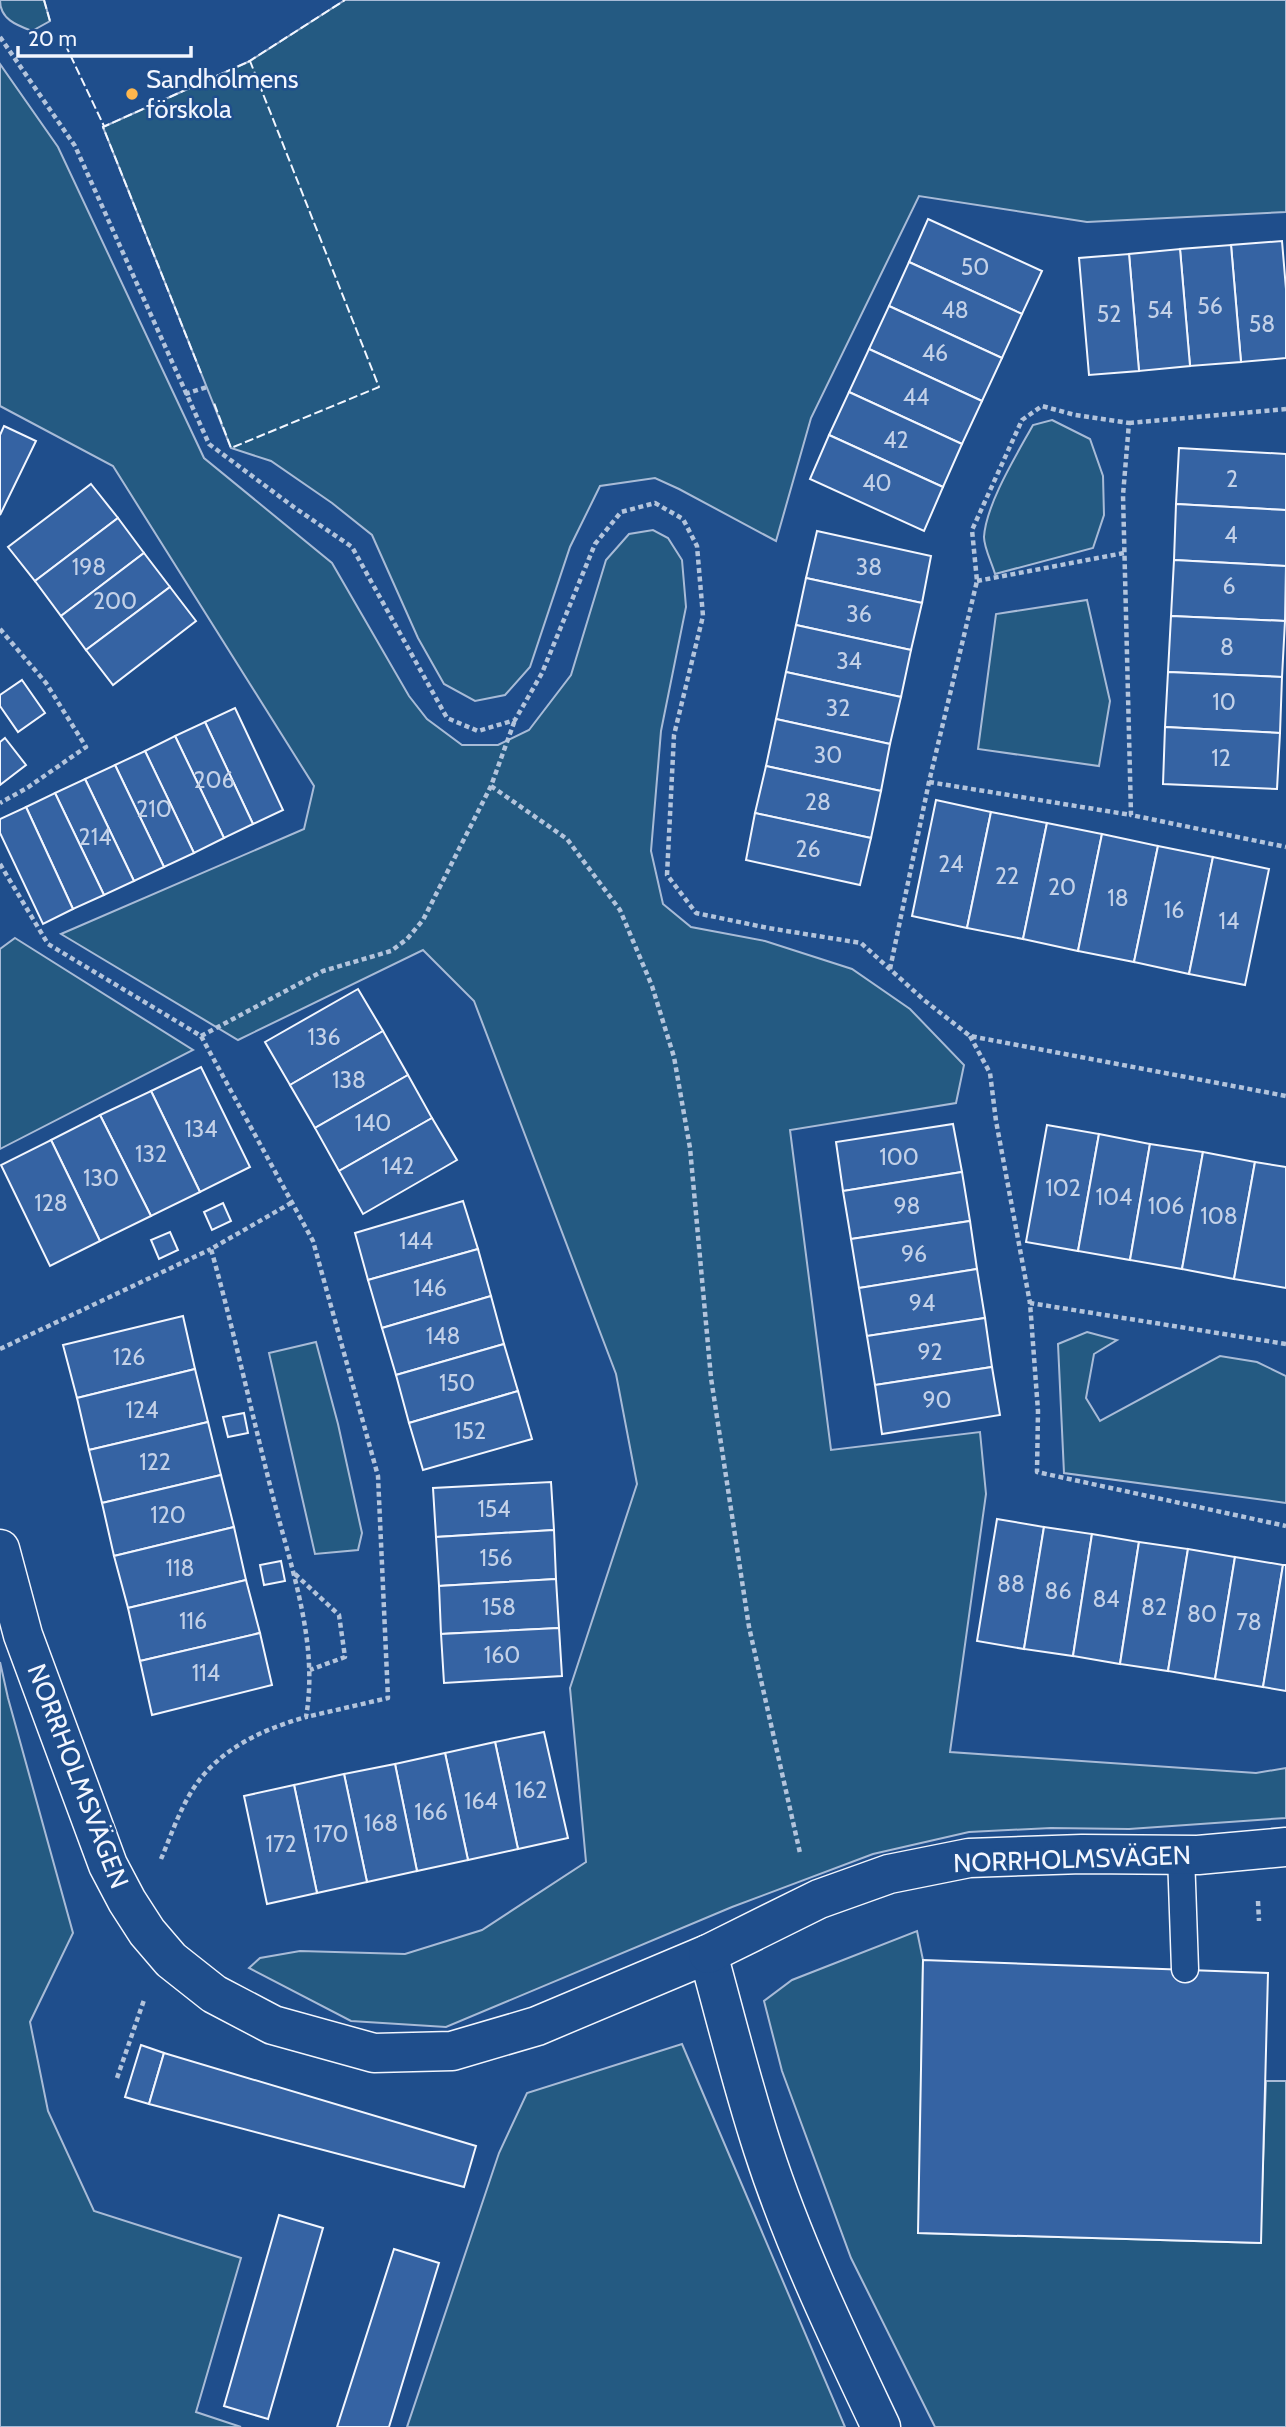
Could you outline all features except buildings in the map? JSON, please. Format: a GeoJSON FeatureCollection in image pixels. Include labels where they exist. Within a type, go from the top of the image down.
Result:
{"type":"FeatureCollection","features":[{"type":"Feature","properties":{"kind":"street","name":"NORRHOLMSVÄGEN"},"geometry":{"type":"LineString","coordinates":[[0,1549],[23,1635],[108,1865],[147,1932],[171,1960],[214,1994],[273,2025],[374,2053],[452,2051],[537,2026],[708,1954],[801,1906],[889,1874],[969,1858],[1082,1854],[1181,1855],[1286,1847]]}},
{"type":"Feature","properties":{"kind":"street"},"geometry":{"type":"LineString","coordinates":[[708,1954],[768,2161],[804,2260],[881,2427]]}},
{"type":"Feature","properties":{"kind":"lane"},"geometry":{"type":"LineString","coordinates":[[1181,1855],[1185,1969]]}},
{"type":"Feature","properties":{"kind":"path"},"geometry":{"type":"LineString","coordinates":[[0,37],[75,146],[209,444],[352,547],[447,718],[478,731],[515,720]]}},
{"type":"Feature","properties":{"kind":"path"},"geometry":{"type":"LineString","coordinates":[[186,394],[207,387]]}},
{"type":"Feature","properties":{"kind":"path"},"geometry":{"type":"LineString","coordinates":[[890,970],[929,782],[977,582],[972,530],[1022,420],[1042,406],[1075,415],[1129,423],[1286,409]]}},
{"type":"Feature","properties":{"kind":"path"},"geometry":{"type":"LineString","coordinates":[[1129,423],[1124,495],[1124,553],[1131,815]]}},
{"type":"Feature","properties":{"kind":"path"},"geometry":{"type":"LineString","coordinates":[[201,1036],[323,971],[391,951],[407,939],[423,920],[491,786],[515,720],[542,673],[595,544],[621,512],[655,503],[683,519],[697,546],[703,616],[674,735],[667,875],[696,913],[861,943],[924,1000],[970,1036],[990,1073],[996,1121],[1030,1303],[1038,1411],[1037,1472],[1286,1526]]}},
{"type":"Feature","properties":{"kind":"path"},"geometry":{"type":"LineString","coordinates":[[977,582],[1124,553]]}},
{"type":"Feature","properties":{"kind":"path"},"geometry":{"type":"LineString","coordinates":[[0,629],[46,683],[86,747],[27,788],[0,803]]}},
{"type":"Feature","properties":{"kind":"path"},"geometry":{"type":"LineString","coordinates":[[929,782],[1131,815],[1286,847]]}},
{"type":"Feature","properties":{"kind":"path"},"geometry":{"type":"LineString","coordinates":[[491,786],[568,839],[620,910],[652,986],[674,1057],[690,1149],[710,1378],[748,1627],[803,1866],[819,1899]]}},
{"type":"Feature","properties":{"kind":"path"},"geometry":{"type":"LineString","coordinates":[[0,864],[48,944],[201,1036],[313,1241],[378,1476],[388,1698],[270,1727],[237,1745],[209,1770],[190,1794],[159,1864]]}},
{"type":"Feature","properties":{"kind":"path"},"geometry":{"type":"LineString","coordinates":[[970,1036],[1286,1096]]}},
{"type":"Feature","properties":{"kind":"path"},"geometry":{"type":"LineString","coordinates":[[0,1349],[211,1249],[291,1203]]}},
{"type":"Feature","properties":{"kind":"path"},"geometry":{"type":"LineString","coordinates":[[211,1249],[228,1307],[273,1499],[294,1574],[310,1670],[306,1717]]}},
{"type":"Feature","properties":{"kind":"path"},"geometry":{"type":"LineString","coordinates":[[1030,1303],[1286,1344]]}},
{"type":"Feature","properties":{"kind":"path"},"geometry":{"type":"LineString","coordinates":[[294,1574],[339,1615],[345,1657],[310,1670]]}},
{"type":"Feature","properties":{"kind":"path"},"geometry":{"type":"LineString","coordinates":[[117,2078],[144,1999]]}},
{"type":"Feature","properties":{"kind":"shaded area"},"geometry":{"type":"Polygon","coordinates":[[[0,0],[44,0],[50,21],[32,31],[20,26],[6,17],[0,0]]]}},
{"type":"Feature","properties":{"kind":"shaded area"},"geometry":{"type":"Polygon","coordinates":[[[345,0],[1286,0],[1286,212],[1087,222],[919,196],[811,418],[776,541],[655,478],[600,486],[570,547],[530,667],[505,695],[475,701],[444,684],[418,638],[372,535],[332,503],[271,461],[231,448],[103,127],[250,61],[345,0]]]}},
{"type":"Feature","properties":{"kind":"shaded area"},"geometry":{"type":"Polygon","coordinates":[[[0,64],[58,147],[204,458],[332,563],[409,696],[427,719],[462,745],[498,745],[529,730],[571,675],[606,560],[629,534],[653,530],[668,538],[682,560],[686,607],[661,731],[651,851],[663,904],[691,927],[765,941],[852,969],[910,1009],[964,1065],[956,1103],[790,1130],[831,1450],[980,1432],[986,1494],[950,1752],[1256,1773],[1286,1768],[1286,1818],[1129,1829],[1051,1828],[969,1832],[873,1854],[732,1907],[446,2027],[351,2021],[249,1968],[260,1958],[300,1951],[405,1954],[482,1930],[586,1862],[570,1688],[637,1484],[616,1374],[474,1001],[423,950],[238,1040],[61,934],[304,829],[314,786],[113,466],[0,406],[0,64]]]}},
{"type":"Feature","properties":{"kind":"shaded area"},"geometry":{"type":"Polygon","coordinates":[[[1052,420],[1090,439],[1103,476],[1104,515],[1093,548],[995,574],[984,537],[990,510],[1033,425],[1052,420]]]}},
{"type":"Feature","properties":{"kind":"shaded area"},"geometry":{"type":"Polygon","coordinates":[[[1087,600],[1110,701],[1099,766],[978,749],[996,614],[1087,600]]]}},
{"type":"Feature","properties":{"kind":"shaded area"},"geometry":{"type":"Polygon","coordinates":[[[15,938],[193,1050],[0,1149],[0,949],[15,938]]]}},
{"type":"Feature","properties":{"kind":"shaded area"},"geometry":{"type":"Polygon","coordinates":[[[1087,1332],[1117,1340],[1094,1354],[1086,1398],[1100,1421],[1220,1356],[1257,1362],[1286,1376],[1286,1503],[1064,1473],[1058,1344],[1087,1332]]]}},
{"type":"Feature","properties":{"kind":"shaded area"},"geometry":{"type":"Polygon","coordinates":[[[316,1342],[338,1424],[362,1533],[358,1550],[315,1554],[269,1353],[316,1342]]]}},
{"type":"Feature","properties":{"kind":"shaded area"},"geometry":{"type":"Polygon","coordinates":[[[0,1662],[73,1933],[30,2022],[48,2111],[94,2211],[241,2258],[196,2412],[241,2427],[0,2427],[0,1662]]]}},
{"type":"Feature","properties":{"kind":"shaded area"},"geometry":{"type":"Polygon","coordinates":[[[917,1931],[923,1960],[919,2233],[1260,2243],[1266,2081],[1286,2081],[1286,2427],[935,2427],[851,2258],[782,2071],[764,2001],[792,1980],[917,1931]]]}},
{"type":"Feature","properties":{"kind":"shaded area"},"geometry":{"type":"Polygon","coordinates":[[[682,2044],[845,2427],[407,2427],[499,2153],[527,2093],[682,2044]]]}},
{"type":"Feature","properties":{"kind":"fence"},"geometry":{"type":"LineString","coordinates":[[44,0],[50,21]]}},
{"type":"Feature","properties":{"kind":"fence"},"geometry":{"type":"LineString","coordinates":[[248,62],[345,0]]}},
{"type":"Feature","properties":{"kind":"fence"},"geometry":{"type":"LineString","coordinates":[[65,44],[104,126]]}},
{"type":"Feature","properties":{"kind":"fence"},"geometry":{"type":"LineString","coordinates":[[201,373],[103,127],[250,61],[379,387],[231,448],[214,403]]}},
{"type":"Feature","properties":{"kind":"place","name":"Sandholmens förskola"},"geometry":{"type":"Point","coordinates":[132,94]}}]}
